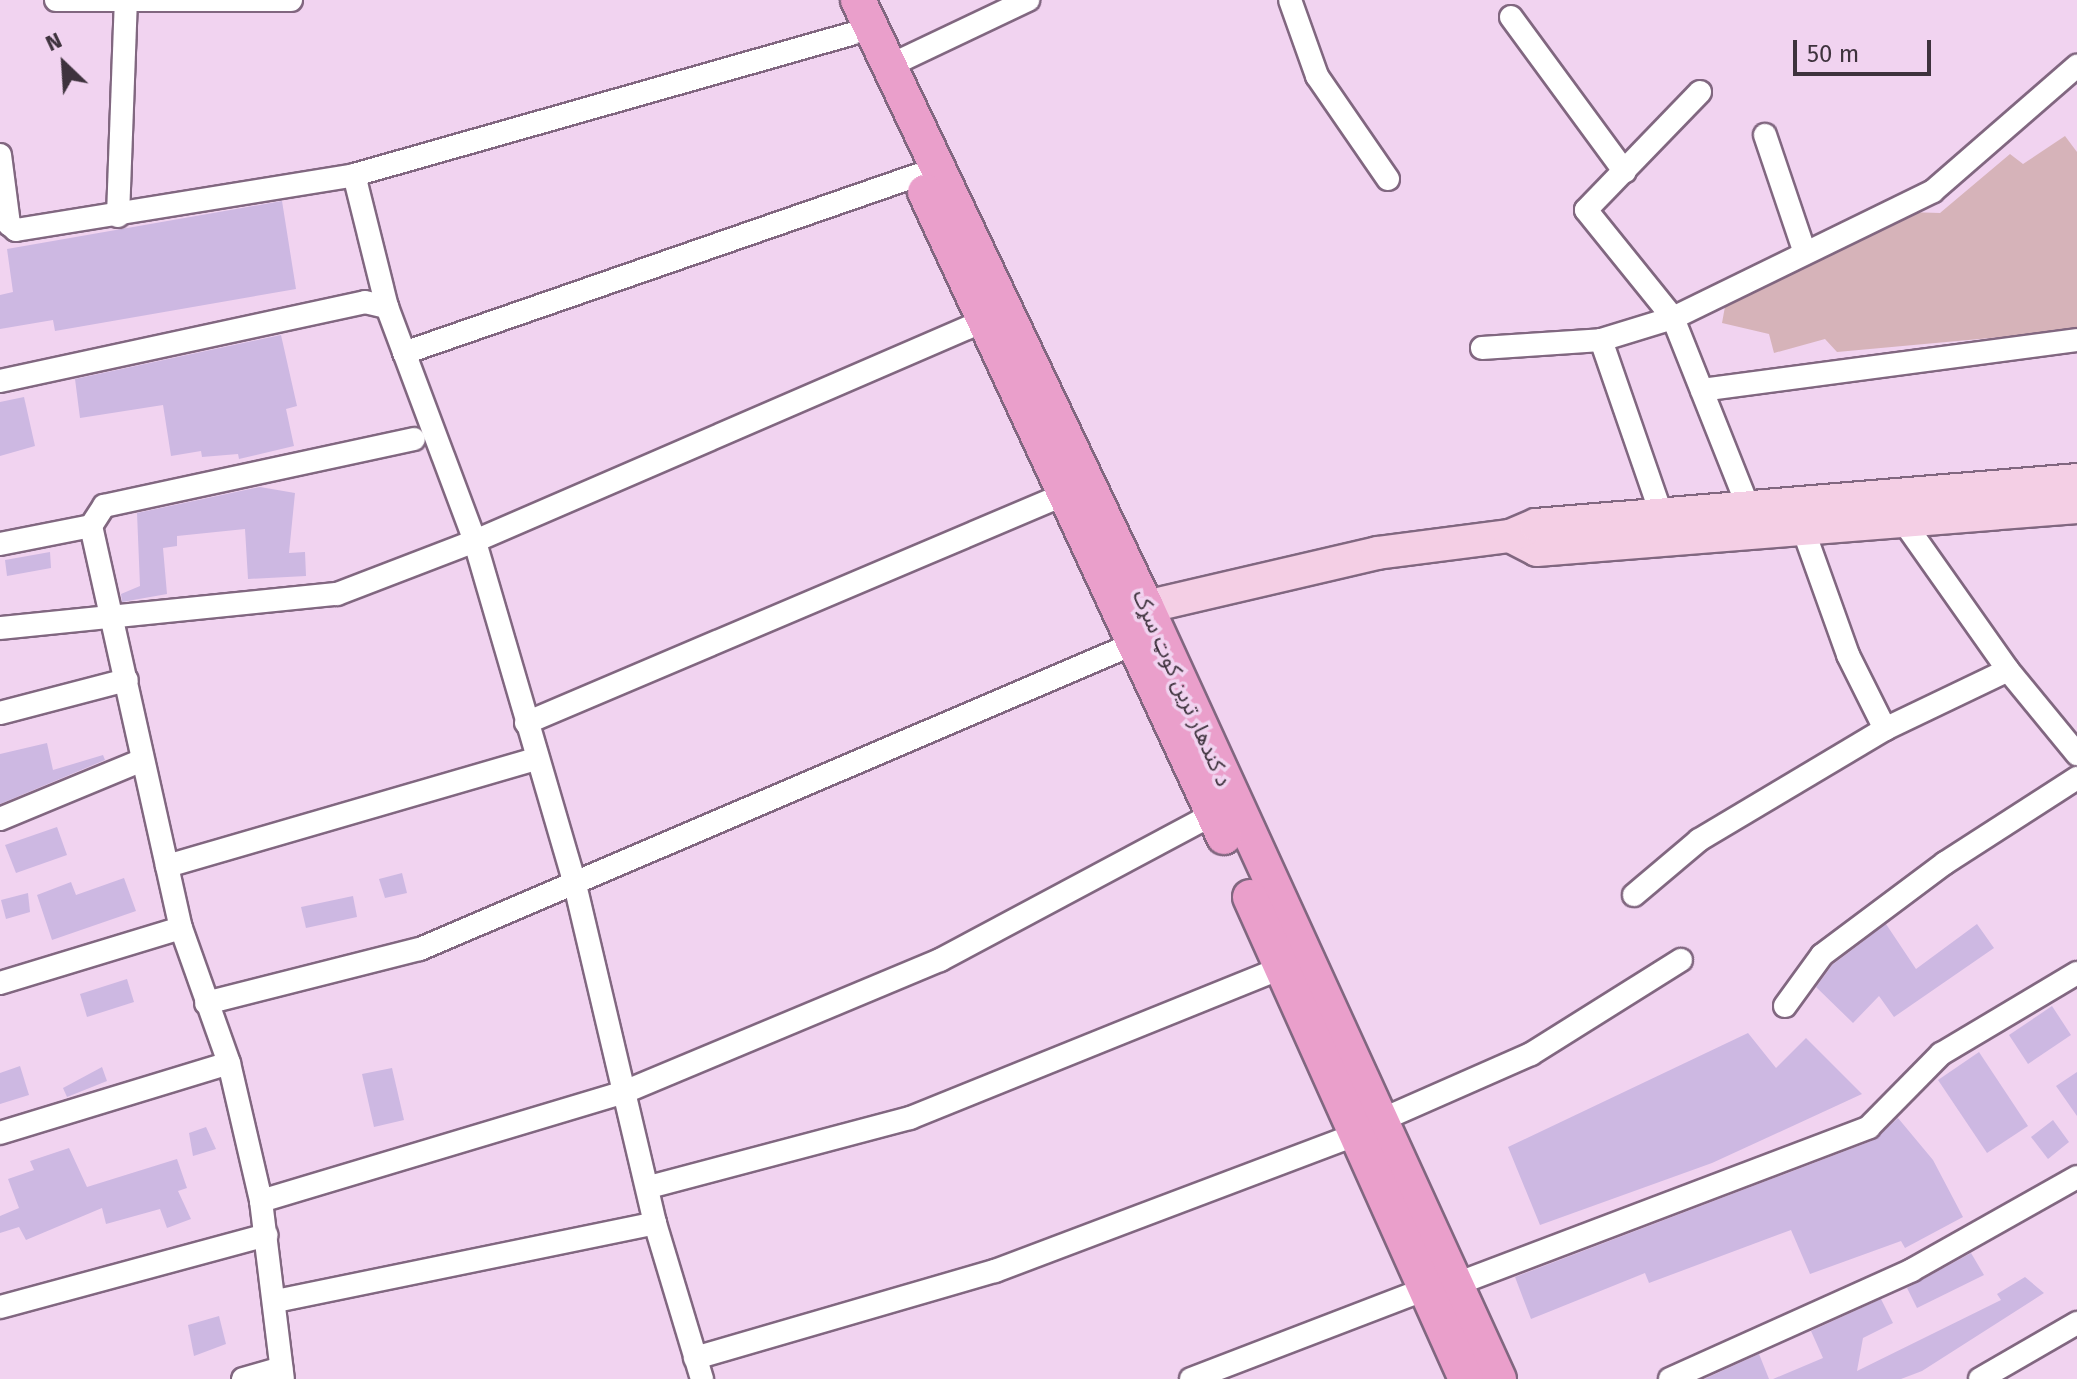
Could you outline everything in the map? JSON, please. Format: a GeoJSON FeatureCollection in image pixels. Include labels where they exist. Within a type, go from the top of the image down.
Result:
{"type":"FeatureCollection","features":[{"type":"Feature","properties":{"kind":"main road","name":"د کندهار ترين کوټ سړک"},"geometry":{"type":"LineString","coordinates":[[835,0],[1063,495],[1132,620],[1278,929],[1439,1287],[1466,1379]]}},
{"type":"Feature","properties":{"kind":"main road","name":"د کندهار ترين کوټ سړک"},"geometry":{"type":"LineString","coordinates":[[858,0],[891,65],[1214,814],[1278,929],[1282,968],[1367,1128]]}},
{"type":"Feature","properties":{"kind":"main road"},"geometry":{"type":"LineString","coordinates":[[1132,620],[1377,553],[1510,536],[1536,525],[2077,480]]}},
{"type":"Feature","properties":{"kind":"main road"},"geometry":{"type":"LineString","coordinates":[[1510,536],[1537,550],[2077,507]]}},
{"type":"Feature","properties":{"kind":"main road","name":"د کندهار ترين کوټ سړک"},"geometry":{"type":"LineString","coordinates":[[1439,1287],[1499,1379]]}},
{"type":"Feature","properties":{"kind":"street"},"geometry":{"type":"LineString","coordinates":[[56,0],[291,0]]}},
{"type":"Feature","properties":{"kind":"street"},"geometry":{"type":"LineString","coordinates":[[891,65],[1028,0]]}},
{"type":"Feature","properties":{"kind":"street"},"geometry":{"type":"LineString","coordinates":[[1290,0],[1317,76],[1388,179]]}},
{"type":"Feature","properties":{"kind":"street"},"geometry":{"type":"LineString","coordinates":[[118,216],[126,2]]}},
{"type":"Feature","properties":{"kind":"street"},"geometry":{"type":"LineString","coordinates":[[1511,17],[1625,172]]}},
{"type":"Feature","properties":{"kind":"street"},"geometry":{"type":"LineString","coordinates":[[0,155],[12,229],[118,216],[354,175],[851,34]]}},
{"type":"Feature","properties":{"kind":"street"},"geometry":{"type":"LineString","coordinates":[[1482,348],[1601,340],[1673,318],[1804,250],[1933,191],[2077,66]]}},
{"type":"Feature","properties":{"kind":"street"},"geometry":{"type":"LineString","coordinates":[[1700,92],[1586,210],[1673,318],[1748,506]]}},
{"type":"Feature","properties":{"kind":"street"},"geometry":{"type":"LineString","coordinates":[[1765,135],[1804,250]]}},
{"type":"Feature","properties":{"kind":"street"},"geometry":{"type":"LineString","coordinates":[[354,175],[387,307],[475,541],[535,759],[575,884],[622,1093],[649,1187],[655,1223],[698,1368],[995,1271],[1367,1128],[1531,1054],[1681,960]]}},
{"type":"Feature","properties":{"kind":"street"},"geometry":{"type":"LineString","coordinates":[[404,353],[918,175]]}},
{"type":"Feature","properties":{"kind":"street"},"geometry":{"type":"LineString","coordinates":[[0,381],[365,302],[387,307]]}},
{"type":"Feature","properties":{"kind":"street"},"geometry":{"type":"LineString","coordinates":[[0,628],[112,612],[337,594],[475,541],[981,322]]}},
{"type":"Feature","properties":{"kind":"street"},"geometry":{"type":"LineString","coordinates":[[1601,340],[1661,513]]}},
{"type":"Feature","properties":{"kind":"street"},"geometry":{"type":"LineString","coordinates":[[1702,390],[2077,340]]}},
{"type":"Feature","properties":{"kind":"street"},"geometry":{"type":"LineString","coordinates":[[0,544],[91,526],[104,506],[414,439]]}},
{"type":"Feature","properties":{"kind":"street"},"geometry":{"type":"LineString","coordinates":[[526,723],[1063,495]]}},
{"type":"Feature","properties":{"kind":"street"},"geometry":{"type":"LineString","coordinates":[[1903,521],[2008,670],[2077,754]]}},
{"type":"Feature","properties":{"kind":"street"},"geometry":{"type":"LineString","coordinates":[[91,526],[127,680],[140,761],[181,928],[229,1063],[261,1201],[276,1301],[282,1374],[243,1379]]}},
{"type":"Feature","properties":{"kind":"street"},"geometry":{"type":"LineString","coordinates":[[1803,529],[1848,655],[1885,729]]}},
{"type":"Feature","properties":{"kind":"street"},"geometry":{"type":"LineString","coordinates":[[206,1003],[420,949],[575,884],[1132,620]]}},
{"type":"Feature","properties":{"kind":"street"},"geometry":{"type":"LineString","coordinates":[[1634,895],[1699,840],[1885,729],[2008,670]]}},
{"type":"Feature","properties":{"kind":"street"},"geometry":{"type":"LineString","coordinates":[[0,713],[127,680]]}},
{"type":"Feature","properties":{"kind":"street"},"geometry":{"type":"LineString","coordinates":[[167,866],[535,759]]}},
{"type":"Feature","properties":{"kind":"street"},"geometry":{"type":"LineString","coordinates":[[0,819],[140,761]]}},
{"type":"Feature","properties":{"kind":"street"},"geometry":{"type":"LineString","coordinates":[[1785,1006],[1822,955],[1945,863],[2077,778]]}},
{"type":"Feature","properties":{"kind":"street"},"geometry":{"type":"LineString","coordinates":[[261,1201],[622,1093],[940,960],[1214,814]]}},
{"type":"Feature","properties":{"kind":"street"},"geometry":{"type":"LineString","coordinates":[[0,983],[181,928]]}},
{"type":"Feature","properties":{"kind":"street"},"geometry":{"type":"LineString","coordinates":[[649,1187],[910,1118],[1282,968]]}},
{"type":"Feature","properties":{"kind":"street"},"geometry":{"type":"LineString","coordinates":[[1191,1379],[1869,1127],[1941,1054],[2077,973]]}},
{"type":"Feature","properties":{"kind":"street"},"geometry":{"type":"LineString","coordinates":[[0,1133],[229,1063]]}},
{"type":"Feature","properties":{"kind":"street"},"geometry":{"type":"LineString","coordinates":[[1670,1379],[1912,1270],[2077,1177]]}},
{"type":"Feature","properties":{"kind":"street"},"geometry":{"type":"LineString","coordinates":[[276,1301],[655,1223]]}},
{"type":"Feature","properties":{"kind":"street"},"geometry":{"type":"LineString","coordinates":[[0,1307],[266,1235]]}},
{"type":"Feature","properties":{"kind":"street"},"geometry":{"type":"LineString","coordinates":[[1980,1379],[2077,1323]]}},
{"type":"Feature","properties":{"kind":"shaded area"},"geometry":{"type":"Polygon","coordinates":[[[2065,136],[2077,152],[2077,330],[1837,352],[1825,339],[1774,353],[1769,334],[1722,323],[1726,301],[1908,212],[1940,213],[2010,154],[2023,164],[2065,136]]]}},
{"type":"Feature","properties":{"kind":"building"},"geometry":{"type":"Polygon","coordinates":[[[282,201],[296,289],[55,331],[53,320],[0,329],[0,295],[13,292],[7,249],[282,201]]]}},
{"type":"Feature","properties":{"kind":"building"},"geometry":{"type":"Polygon","coordinates":[[[281,335],[297,406],[286,409],[294,446],[239,459],[238,454],[202,457],[201,451],[171,456],[163,405],[80,418],[75,379],[281,335]]]}},
{"type":"Feature","properties":{"kind":"building"},"geometry":{"type":"Polygon","coordinates":[[[24,397],[35,446],[0,456],[0,402],[24,397]]]}},
{"type":"Feature","properties":{"kind":"building"},"geometry":{"type":"Polygon","coordinates":[[[260,487],[295,493],[289,553],[305,552],[306,576],[248,579],[245,529],[177,536],[177,546],[163,548],[167,594],[122,602],[121,594],[140,586],[137,513],[260,487]]]}},
{"type":"Feature","properties":{"kind":"building"},"geometry":{"type":"Polygon","coordinates":[[[50,552],[51,568],[7,576],[5,560],[50,552]]]}},
{"type":"Feature","properties":{"kind":"building"},"geometry":{"type":"Polygon","coordinates":[[[47,743],[53,770],[103,755],[105,760],[0,804],[0,754],[47,743]]]}},
{"type":"Feature","properties":{"kind":"building"},"geometry":{"type":"Polygon","coordinates":[[[57,827],[67,855],[16,873],[5,845],[57,827]]]}},
{"type":"Feature","properties":{"kind":"building"},"geometry":{"type":"Polygon","coordinates":[[[402,873],[407,893],[385,898],[379,879],[402,873]]]}},
{"type":"Feature","properties":{"kind":"building"},"geometry":{"type":"Polygon","coordinates":[[[124,878],[136,911],[52,940],[37,895],[71,882],[76,895],[124,878]]]}},
{"type":"Feature","properties":{"kind":"building"},"geometry":{"type":"Polygon","coordinates":[[[28,893],[30,912],[6,919],[1,900],[28,893]]]}},
{"type":"Feature","properties":{"kind":"building"},"geometry":{"type":"Polygon","coordinates":[[[353,896],[357,917],[306,928],[301,907],[353,896]]]}},
{"type":"Feature","properties":{"kind":"building"},"geometry":{"type":"Polygon","coordinates":[[[1886,924],[1916,969],[1977,924],[1994,948],[1894,1017],[1879,996],[1853,1023],[1816,987],[1832,965],[1886,924]]]}},
{"type":"Feature","properties":{"kind":"building"},"geometry":{"type":"Polygon","coordinates":[[[127,979],[134,1002],[87,1017],[80,994],[127,979]]]}},
{"type":"Feature","properties":{"kind":"building"},"geometry":{"type":"Polygon","coordinates":[[[2052,1006],[2071,1035],[2028,1064],[2009,1035],[2052,1006]]]}},
{"type":"Feature","properties":{"kind":"building"},"geometry":{"type":"Polygon","coordinates":[[[1748,1033],[1776,1068],[1806,1038],[1862,1094],[1712,1163],[1540,1225],[1508,1147],[1748,1033]]]}},
{"type":"Feature","properties":{"kind":"building"},"geometry":{"type":"Polygon","coordinates":[[[1979,1052],[2028,1126],[1987,1153],[1938,1080],[1979,1052]]]}},
{"type":"Feature","properties":{"kind":"building"},"geometry":{"type":"Polygon","coordinates":[[[20,1066],[29,1095],[0,1104],[0,1073],[20,1066]]]}},
{"type":"Feature","properties":{"kind":"building"},"geometry":{"type":"Polygon","coordinates":[[[102,1067],[107,1081],[67,1097],[63,1088],[102,1067]]]}},
{"type":"Feature","properties":{"kind":"building"},"geometry":{"type":"Polygon","coordinates":[[[392,1068],[404,1120],[374,1127],[362,1074],[392,1068]]]}},
{"type":"Feature","properties":{"kind":"building"},"geometry":{"type":"Polygon","coordinates":[[[2077,1072],[2077,1116],[2056,1086],[2077,1072]]]}},
{"type":"Feature","properties":{"kind":"building"},"geometry":{"type":"Polygon","coordinates":[[[1898,1118],[1933,1160],[1963,1217],[1905,1248],[1901,1241],[1810,1274],[1791,1230],[1649,1283],[1645,1273],[1531,1319],[1515,1277],[1874,1140],[1898,1118]]]}},
{"type":"Feature","properties":{"kind":"building"},"geometry":{"type":"Polygon","coordinates":[[[2053,1120],[2069,1142],[2048,1159],[2031,1137],[2053,1120]]]}},
{"type":"Feature","properties":{"kind":"building"},"geometry":{"type":"Polygon","coordinates":[[[206,1127],[216,1149],[193,1156],[189,1133],[206,1127]]]}},
{"type":"Feature","properties":{"kind":"building"},"geometry":{"type":"Polygon","coordinates":[[[69,1148],[87,1187],[177,1159],[187,1188],[178,1191],[191,1219],[167,1228],[160,1209],[106,1224],[102,1208],[26,1240],[19,1227],[0,1233],[0,1216],[19,1208],[8,1179],[34,1170],[30,1161],[69,1148]]]}},
{"type":"Feature","properties":{"kind":"building"},"geometry":{"type":"Polygon","coordinates":[[[1971,1253],[1984,1275],[1917,1308],[1907,1288],[1971,1253]]]}},
{"type":"Feature","properties":{"kind":"building"},"geometry":{"type":"Polygon","coordinates":[[[2025,1277],[2044,1293],[1922,1371],[1901,1379],[1773,1379],[1823,1358],[1811,1331],[1881,1299],[1893,1323],[1863,1338],[1857,1371],[2001,1300],[1997,1294],[2025,1277]]]}},
{"type":"Feature","properties":{"kind":"building"},"geometry":{"type":"Polygon","coordinates":[[[219,1316],[226,1344],[194,1356],[188,1325],[219,1316]]]}},
{"type":"Feature","properties":{"kind":"building"},"geometry":{"type":"Polygon","coordinates":[[[1759,1354],[1769,1379],[1704,1379],[1759,1354]]]}}]}
